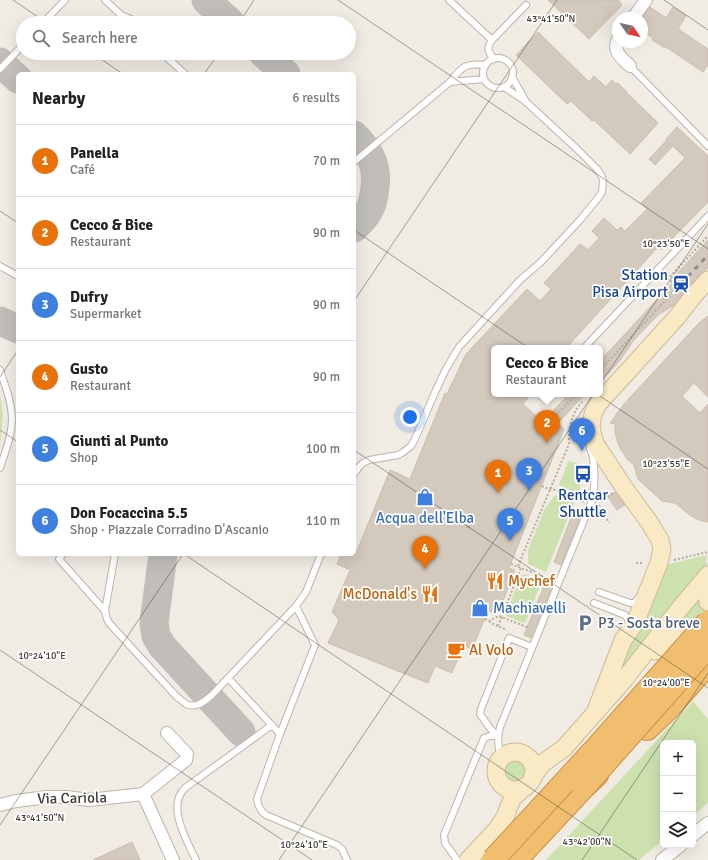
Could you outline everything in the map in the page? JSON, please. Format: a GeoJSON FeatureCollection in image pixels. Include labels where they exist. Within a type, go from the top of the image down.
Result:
{"type":"FeatureCollection","features":[{"type":"Feature","properties":{"kind":"highway"},"geometry":{"type":"LineString","coordinates":[[487,852],[597,747],[708,622]]}},
{"type":"Feature","properties":{"kind":"highway"},"geometry":{"type":"LineString","coordinates":[[516,860],[583,788],[708,647]]}},
{"type":"Feature","properties":{"kind":"highway"},"geometry":{"type":"LineString","coordinates":[[583,788],[669,708],[708,664]]}},
{"type":"Feature","properties":{"kind":"street"},"geometry":{"type":"LineString","coordinates":[[637,12],[646,0]]}},
{"type":"Feature","properties":{"kind":"street"},"geometry":{"type":"LineString","coordinates":[[616,48],[630,66]]}},
{"type":"Feature","properties":{"kind":"street"},"geometry":{"type":"LineString","coordinates":[[603,390],[677,317],[701,291],[708,280]]}},
{"type":"Feature","properties":{"kind":"street"},"geometry":{"type":"LineString","coordinates":[[595,713],[620,647],[635,623],[659,563],[662,549],[660,540],[649,522],[596,445],[592,431],[592,418],[595,410],[592,401],[596,397]]}},
{"type":"Feature","properties":{"kind":"street"},"geometry":{"type":"LineString","coordinates":[[487,852],[492,835],[506,815],[513,798],[528,783],[543,763],[564,748],[623,681],[708,575]]}},
{"type":"Feature","properties":{"kind":"street"},"geometry":{"type":"LineString","coordinates":[[708,588],[708,602]]}},
{"type":"Feature","properties":{"kind":"street"},"geometry":{"type":"LineString","coordinates":[[640,661],[659,649],[677,634],[684,632],[688,633]]}},
{"type":"Feature","properties":{"kind":"street"},"geometry":{"type":"LineString","coordinates":[[167,733],[187,754],[186,760],[143,794],[174,860]]}},
{"type":"Feature","properties":{"kind":"street"},"geometry":{"type":"LineString","coordinates":[[525,755],[545,752],[556,748],[573,738]]}},
{"type":"Feature","properties":{"kind":"street"},"geometry":{"type":"LineString","coordinates":[[512,752],[518,752],[525,755],[530,759],[534,771],[528,783],[518,790],[509,789],[501,784],[496,771],[497,765],[501,758],[512,752]]}},
{"type":"Feature","properties":{"kind":"street"},"geometry":{"type":"LineString","coordinates":[[468,860],[487,852],[501,811],[501,784]]}},
{"type":"Feature","properties":{"kind":"street","name":"Via Cariola"},"geometry":{"type":"LineString","coordinates":[[0,805],[16,801],[47,797],[67,797],[89,800],[143,794]]}},
{"type":"Feature","properties":{"kind":"street"},"geometry":{"type":"LineString","coordinates":[[662,860],[677,848]]}},
{"type":"Feature","properties":{"kind":"lane"},"geometry":{"type":"LineString","coordinates":[[50,16],[65,0]]}},
{"type":"Feature","properties":{"kind":"lane"},"geometry":{"type":"LineString","coordinates":[[106,0],[121,15]]}},
{"type":"Feature","properties":{"kind":"lane"},"geometry":{"type":"LineString","coordinates":[[449,0],[492,40]]}},
{"type":"Feature","properties":{"kind":"lane"},"geometry":{"type":"LineString","coordinates":[[494,59],[488,50],[492,40],[526,5]]}},
{"type":"Feature","properties":{"kind":"lane"},"geometry":{"type":"LineString","coordinates":[[0,69],[16,52]]}},
{"type":"Feature","properties":{"kind":"lane"},"geometry":{"type":"LineString","coordinates":[[494,59],[508,62],[513,71],[512,77],[508,84],[504,87],[495,88],[490,86],[484,79],[483,74],[486,65],[494,59]]}},
{"type":"Feature","properties":{"kind":"lane"},"geometry":{"type":"LineString","coordinates":[[170,60],[183,72]]}},
{"type":"Feature","properties":{"kind":"lane"},"geometry":{"type":"LineString","coordinates":[[356,160],[450,82],[457,73],[465,67],[476,64],[486,65]]}},
{"type":"Feature","properties":{"kind":"lane"},"geometry":{"type":"LineString","coordinates":[[630,66],[708,146]]}},
{"type":"Feature","properties":{"kind":"lane"},"geometry":{"type":"LineString","coordinates":[[512,77],[525,101]]}},
{"type":"Feature","properties":{"kind":"lane"},"geometry":{"type":"LineString","coordinates":[[450,82],[484,79]]}},
{"type":"Feature","properties":{"kind":"lane"},"geometry":{"type":"LineString","coordinates":[[356,471],[363,463],[369,460],[398,455],[410,446],[414,441],[446,369],[459,347],[520,280],[541,262],[580,220],[602,192],[603,180],[597,169],[525,101],[504,87]]}},
{"type":"Feature","properties":{"kind":"lane"},"geometry":{"type":"LineString","coordinates":[[587,345],[708,216]]}},
{"type":"Feature","properties":{"kind":"lane"},"geometry":{"type":"LineString","coordinates":[[0,266],[16,275]]}},
{"type":"Feature","properties":{"kind":"lane"},"geometry":{"type":"LineString","coordinates":[[636,352],[672,313],[701,291]]}},
{"type":"Feature","properties":{"kind":"lane"},"geometry":{"type":"LineString","coordinates":[[0,370],[8,395],[12,419],[8,443],[0,468]]}},
{"type":"Feature","properties":{"kind":"lane"},"geometry":{"type":"LineString","coordinates":[[501,758],[497,736],[500,727],[591,504],[594,493],[594,473],[592,454],[588,442]]}},
{"type":"Feature","properties":{"kind":"lane"},"geometry":{"type":"LineString","coordinates":[[611,468],[616,491]]}},
{"type":"Feature","properties":{"kind":"lane"},"geometry":{"type":"LineString","coordinates":[[599,592],[627,603],[633,604],[636,602],[652,564],[655,552]]}},
{"type":"Feature","properties":{"kind":"lane"},"geometry":{"type":"LineString","coordinates":[[61,556],[59,559],[106,611]]}},
{"type":"Feature","properties":{"kind":"lane"},"geometry":{"type":"LineString","coordinates":[[115,556],[106,611],[107,619],[176,696],[185,704],[194,706],[205,701],[212,695],[296,606],[306,592],[320,556]]}},
{"type":"Feature","properties":{"kind":"lane"},"geometry":{"type":"LineString","coordinates":[[594,603],[626,616],[629,624],[625,637]]}},
{"type":"Feature","properties":{"kind":"lane"},"geometry":{"type":"LineString","coordinates":[[296,606],[315,645],[280,734],[257,799],[258,806],[266,815],[337,845],[342,849],[347,860]]}},
{"type":"Feature","properties":{"kind":"lane"},"geometry":{"type":"LineString","coordinates":[[497,736],[480,714],[481,709],[509,638],[532,647]]}},
{"type":"Feature","properties":{"kind":"lane"},"geometry":{"type":"LineString","coordinates":[[228,678],[280,734]]}},
{"type":"Feature","properties":{"kind":"lane"},"geometry":{"type":"LineString","coordinates":[[196,860],[181,828],[179,820],[178,799],[181,792],[272,725]]}},
{"type":"Feature","properties":{"kind":"lane"},"geometry":{"type":"LineString","coordinates":[[457,860],[445,843],[444,835],[484,738],[497,736]]}},
{"type":"Feature","properties":{"kind":"path"},"geometry":{"type":"LineString","coordinates":[[672,282],[668,279],[708,236]]}},
{"type":"Feature","properties":{"kind":"path"},"geometry":{"type":"LineString","coordinates":[[603,367],[681,284]]}},
{"type":"Feature","properties":{"kind":"path"},"geometry":{"type":"LineString","coordinates":[[553,418],[574,397]]}},
{"type":"Feature","properties":{"kind":"path"},"geometry":{"type":"LineString","coordinates":[[518,566],[569,444],[571,419],[575,410],[592,401]]}},
{"type":"Feature","properties":{"kind":"path"},"geometry":{"type":"LineString","coordinates":[[542,486],[594,506],[616,491]]}},
{"type":"Feature","properties":{"kind":"path"},"geometry":{"type":"LineString","coordinates":[[598,504],[609,523]]}},
{"type":"Feature","properties":{"kind":"path"},"geometry":{"type":"LineString","coordinates":[[468,528],[473,517]]}},
{"type":"Feature","properties":{"kind":"path"},"geometry":{"type":"LineString","coordinates":[[511,564],[559,583]]}},
{"type":"Feature","properties":{"kind":"path"},"geometry":{"type":"LineString","coordinates":[[498,626],[521,568]]}},
{"type":"Feature","properties":{"kind":"path"},"geometry":{"type":"LineString","coordinates":[[485,619],[489,621],[499,616],[529,628]]}},
{"type":"Feature","properties":{"kind":"green space"},"geometry":{"type":"Polygon","coordinates":[[[0,393],[3,414],[0,448],[0,393]]]}},
{"type":"Feature","properties":{"kind":"green space"},"geometry":{"type":"Polygon","coordinates":[[[569,461],[577,463],[578,465],[580,488],[579,492],[577,493],[559,485],[569,461]]]}},
{"type":"Feature","properties":{"kind":"green space"},"geometry":{"type":"Polygon","coordinates":[[[555,495],[574,503],[546,572],[528,564],[528,550],[545,508],[555,495]]]}},
{"type":"Feature","properties":{"kind":"green space"},"geometry":{"type":"Polygon","coordinates":[[[707,555],[706,562],[708,564],[614,679],[661,566],[707,555]]]}},
{"type":"Feature","properties":{"kind":"green space"},"geometry":{"type":"Polygon","coordinates":[[[524,574],[540,581],[541,583],[524,623],[507,616],[506,613],[521,576],[524,574]]]}},
{"type":"Feature","properties":{"kind":"green space"},"geometry":{"type":"Polygon","coordinates":[[[700,596],[706,611],[692,628],[675,627],[700,596]]]}},
{"type":"Feature","properties":{"kind":"green space"},"geometry":{"type":"Polygon","coordinates":[[[693,701],[708,719],[708,803],[696,813],[696,740],[660,740],[660,842],[639,860],[546,860],[693,701]]]}},
{"type":"Feature","properties":{"kind":"green space"},"geometry":{"type":"Polygon","coordinates":[[[515,761],[522,764],[525,771],[522,778],[515,781],[508,778],[505,771],[508,764],[515,761]]]}},
{"type":"Feature","properties":{"kind":"building"},"geometry":{"type":"Polygon","coordinates":[[[548,0],[618,0],[622,5],[615,12],[612,12],[612,15],[589,39],[548,0]]]}},
{"type":"Feature","properties":{"kind":"building"},"geometry":{"type":"Polygon","coordinates":[[[650,7],[666,18],[673,7],[686,16],[678,29],[708,49],[708,65],[703,72],[666,47],[665,48],[652,40],[653,38],[648,35],[648,12],[646,12],[650,7]]]}},
{"type":"Feature","properties":{"kind":"building"},"geometry":{"type":"Polygon","coordinates":[[[538,32],[589,82],[594,76],[606,87],[612,80],[616,84],[618,83],[658,123],[630,154],[594,120],[592,121],[571,101],[567,104],[516,55],[538,32]]]}},
{"type":"Feature","properties":{"kind":"building"},"geometry":{"type":"Polygon","coordinates":[[[677,127],[708,156],[708,202],[661,250],[658,247],[569,345],[491,345],[491,397],[529,397],[523,404],[539,419],[545,411],[549,415],[566,397],[582,397],[558,423],[564,429],[509,568],[515,570],[503,601],[497,598],[491,612],[488,611],[472,649],[463,645],[452,673],[435,666],[428,683],[328,643],[339,620],[332,612],[350,570],[337,564],[340,556],[356,556],[356,551],[390,470],[410,479],[445,393],[447,394],[466,354],[527,289],[540,301],[551,289],[544,283],[580,244],[588,250],[599,238],[592,231],[604,218],[617,230],[621,227],[625,231],[647,209],[641,203],[685,158],[673,146],[655,165],[649,159],[667,140],[666,139],[677,127]]]}},
{"type":"Feature","properties":{"kind":"building"},"geometry":{"type":"Polygon","coordinates":[[[708,240],[708,268],[701,273],[687,288],[674,305],[658,315],[633,341],[609,373],[603,377],[603,358],[676,279],[674,277],[708,240]]]}},
{"type":"Feature","properties":{"kind":"building"},"geometry":{"type":"Polygon","coordinates":[[[708,316],[708,397],[694,383],[682,396],[700,413],[708,404],[708,522],[691,516],[675,503],[662,501],[638,479],[634,465],[627,459],[620,448],[615,432],[615,424],[610,423],[624,404],[699,323],[708,316]]]}},
{"type":"Feature","properties":{"kind":"building"},"geometry":{"type":"Polygon","coordinates":[[[615,492],[625,505],[617,510],[608,497],[615,492]]]}},
{"type":"Feature","properties":{"kind":"building"},"geometry":{"type":"Polygon","coordinates":[[[573,513],[581,516],[561,565],[554,562],[573,513]]]}},
{"type":"Feature","properties":{"kind":"building"},"geometry":{"type":"Polygon","coordinates":[[[544,586],[551,589],[531,638],[524,635],[544,586]]]}},
{"type":"Feature","properties":{"kind":"building"},"geometry":{"type":"Polygon","coordinates":[[[132,842],[140,860],[93,860],[132,842]]]}},
{"type":"Feature","properties":{"kind":"taxiway"},"geometry":{"type":"LineString","coordinates":[[206,0],[223,16]]}},
{"type":"Feature","properties":{"kind":"taxiway"},"geometry":{"type":"LineString","coordinates":[[271,60],[284,72]]}},
{"type":"Feature","properties":{"kind":"taxiway"},"geometry":{"type":"LineString","coordinates":[[0,62],[16,77]]}},
{"type":"Feature","properties":{"kind":"taxiway"},"geometry":{"type":"LineString","coordinates":[[356,137],[370,155],[376,177],[373,201],[365,216],[356,226]]}},
{"type":"Feature","properties":{"kind":"taxiway"},"geometry":{"type":"LineString","coordinates":[[0,321],[16,328]]}},
{"type":"Feature","properties":{"kind":"taxiway"},"geometry":{"type":"LineString","coordinates":[[163,556],[154,623],[156,636],[162,646],[241,732]]}},
{"type":"Feature","properties":{"kind":"railway"},"geometry":{"type":"LineString","coordinates":[[681,284],[708,255]]}},
{"type":"Feature","properties":{"kind":"place","name":"Station Pisa Airport"},"geometry":{"type":"Point","coordinates":[681,284]}},
{"type":"Feature","properties":{"kind":"place","name":"Cecco & Bice"},"geometry":{"type":"Point","coordinates":[547,443]}},
{"type":"Feature","properties":{"kind":"place","name":"Don Focaccina 5.5"},"geometry":{"type":"Point","coordinates":[582,451]}},
{"type":"Feature","properties":{"kind":"place","name":"Rentcar Shuttle"},"geometry":{"type":"Point","coordinates":[583,474]}},
{"type":"Feature","properties":{"kind":"place","name":"Dufry"},"geometry":{"type":"Point","coordinates":[529,491]}},
{"type":"Feature","properties":{"kind":"place","name":"Panella"},"geometry":{"type":"Point","coordinates":[498,493]}},
{"type":"Feature","properties":{"kind":"place","name":"Acqua dell'Elba"},"geometry":{"type":"Point","coordinates":[425,497]}},
{"type":"Feature","properties":{"kind":"place","name":"Giunti al Punto"},"geometry":{"type":"Point","coordinates":[510,541]}},
{"type":"Feature","properties":{"kind":"place","name":"Gusto"},"geometry":{"type":"Point","coordinates":[425,569]}},
{"type":"Feature","properties":{"kind":"place","name":"Mychef"},"geometry":{"type":"Point","coordinates":[495,581]}},
{"type":"Feature","properties":{"kind":"place","name":"McDonald's"},"geometry":{"type":"Point","coordinates":[430,594]}},
{"type":"Feature","properties":{"kind":"place","name":"Machiavelli"},"geometry":{"type":"Point","coordinates":[480,608]}},
{"type":"Feature","properties":{"kind":"place","name":"P3 - Sosta breve"},"geometry":{"type":"Point","coordinates":[585,623]}},
{"type":"Feature","properties":{"kind":"place","name":"Al Volo"},"geometry":{"type":"Point","coordinates":[456,650]}}]}
